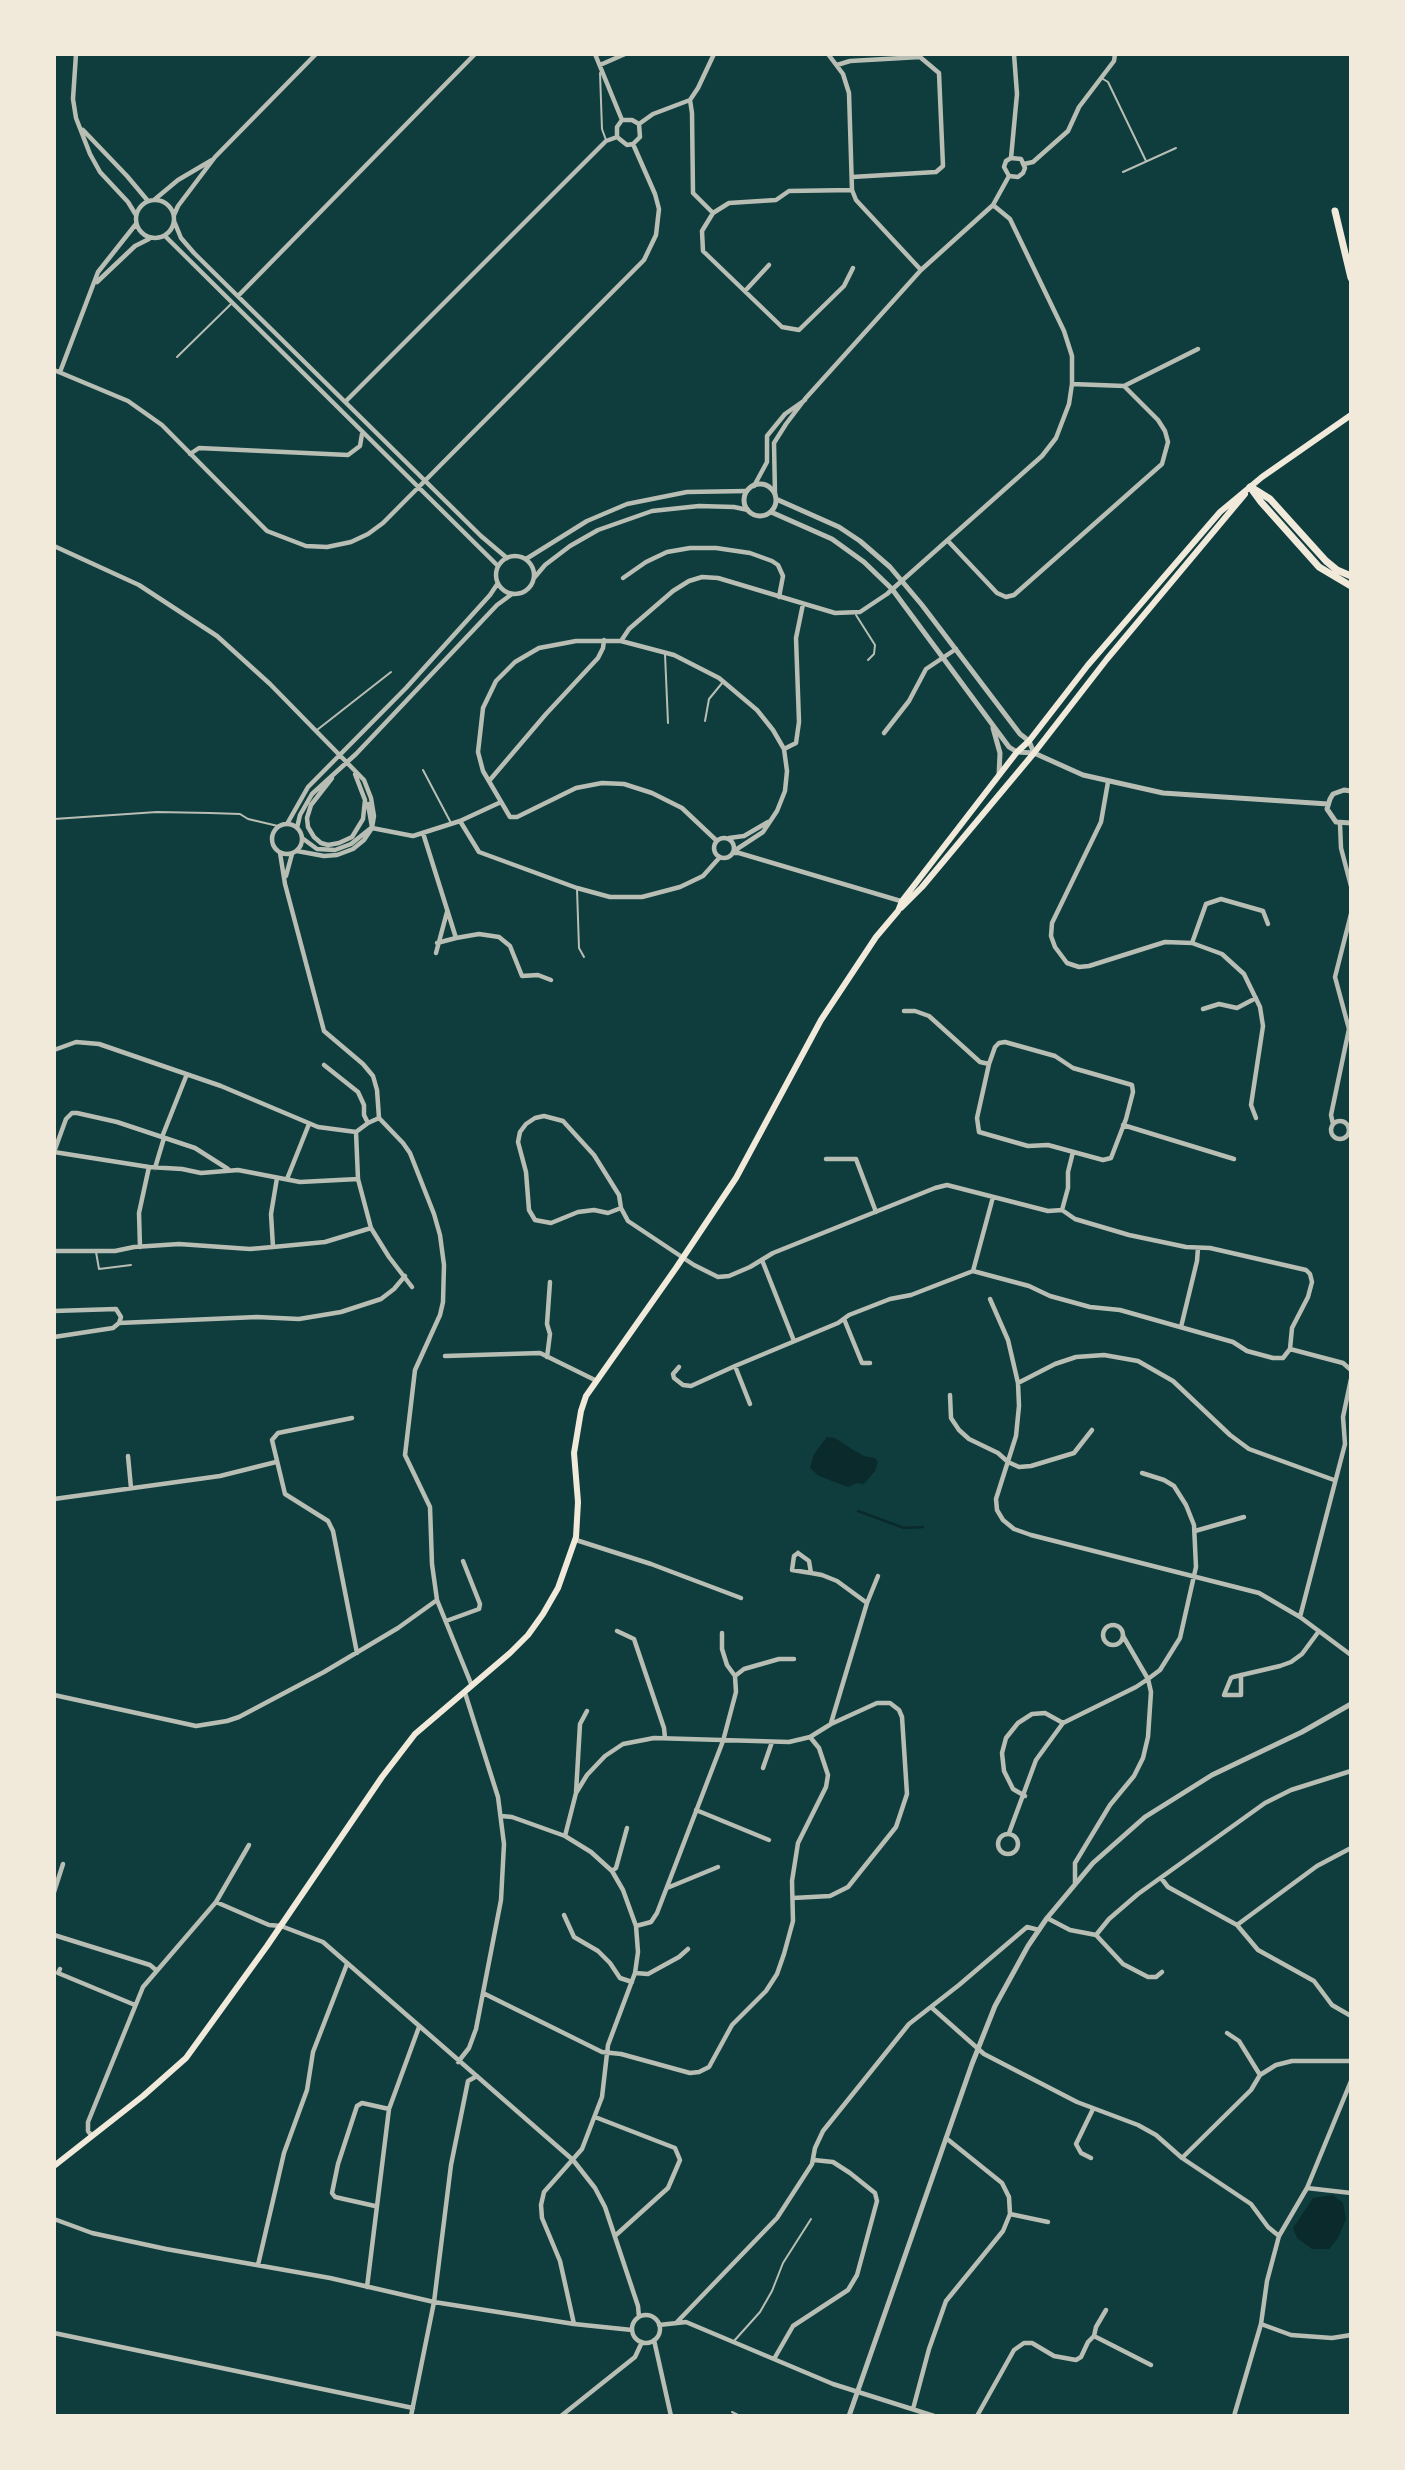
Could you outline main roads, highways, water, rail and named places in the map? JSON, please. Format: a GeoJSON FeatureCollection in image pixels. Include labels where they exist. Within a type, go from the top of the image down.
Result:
{"type":"FeatureCollection","features":[{"type":"Feature","properties":{"kind":"highway"},"geometry":{"type":"LineString","coordinates":[[1335,211],[1351,278]]}},
{"type":"Feature","properties":{"kind":"highway"},"geometry":{"type":"LineString","coordinates":[[1250,486],[1270,499],[1331,566],[1351,576]]}},
{"type":"Feature","properties":{"kind":"highway"},"geometry":{"type":"LineString","coordinates":[[1250,486],[1319,567],[1351,586]]}},
{"type":"Feature","properties":{"kind":"main road"},"geometry":{"type":"LineString","coordinates":[[54,2166],[143,2096],[186,2058],[281,1926],[369,1795],[415,1734],[473,1686],[528,1635],[544,1614],[558,1588],[576,1540],[579,1517],[574,1453],[575,1435],[583,1404],[736,1178],[821,1020],[876,937],[1017,751],[1029,741],[1088,665],[1211,522],[1250,486],[1351,415]]}},
{"type":"Feature","properties":{"kind":"main road"},"geometry":{"type":"LineString","coordinates":[[905,902],[1250,486]]}},
{"type":"Feature","properties":{"kind":"water"},"geometry":{"type":"Polygon","coordinates":[[[827,1437],[835,1438],[864,1456],[875,1458],[878,1462],[875,1471],[864,1484],[857,1483],[848,1487],[819,1476],[810,1468],[814,1454],[827,1437]]]}},
{"type":"Feature","properties":{"kind":"water"},"geometry":{"type":"Polygon","coordinates":[[[1333,2195],[1343,2203],[1346,2219],[1338,2238],[1329,2249],[1312,2249],[1297,2238],[1293,2228],[1313,2198],[1333,2195]]]}},
{"type":"Feature","properties":{"kind":"waterway"},"geometry":{"type":"LineString","coordinates":[[858,1511],[904,1528],[923,1527]]}}]}
